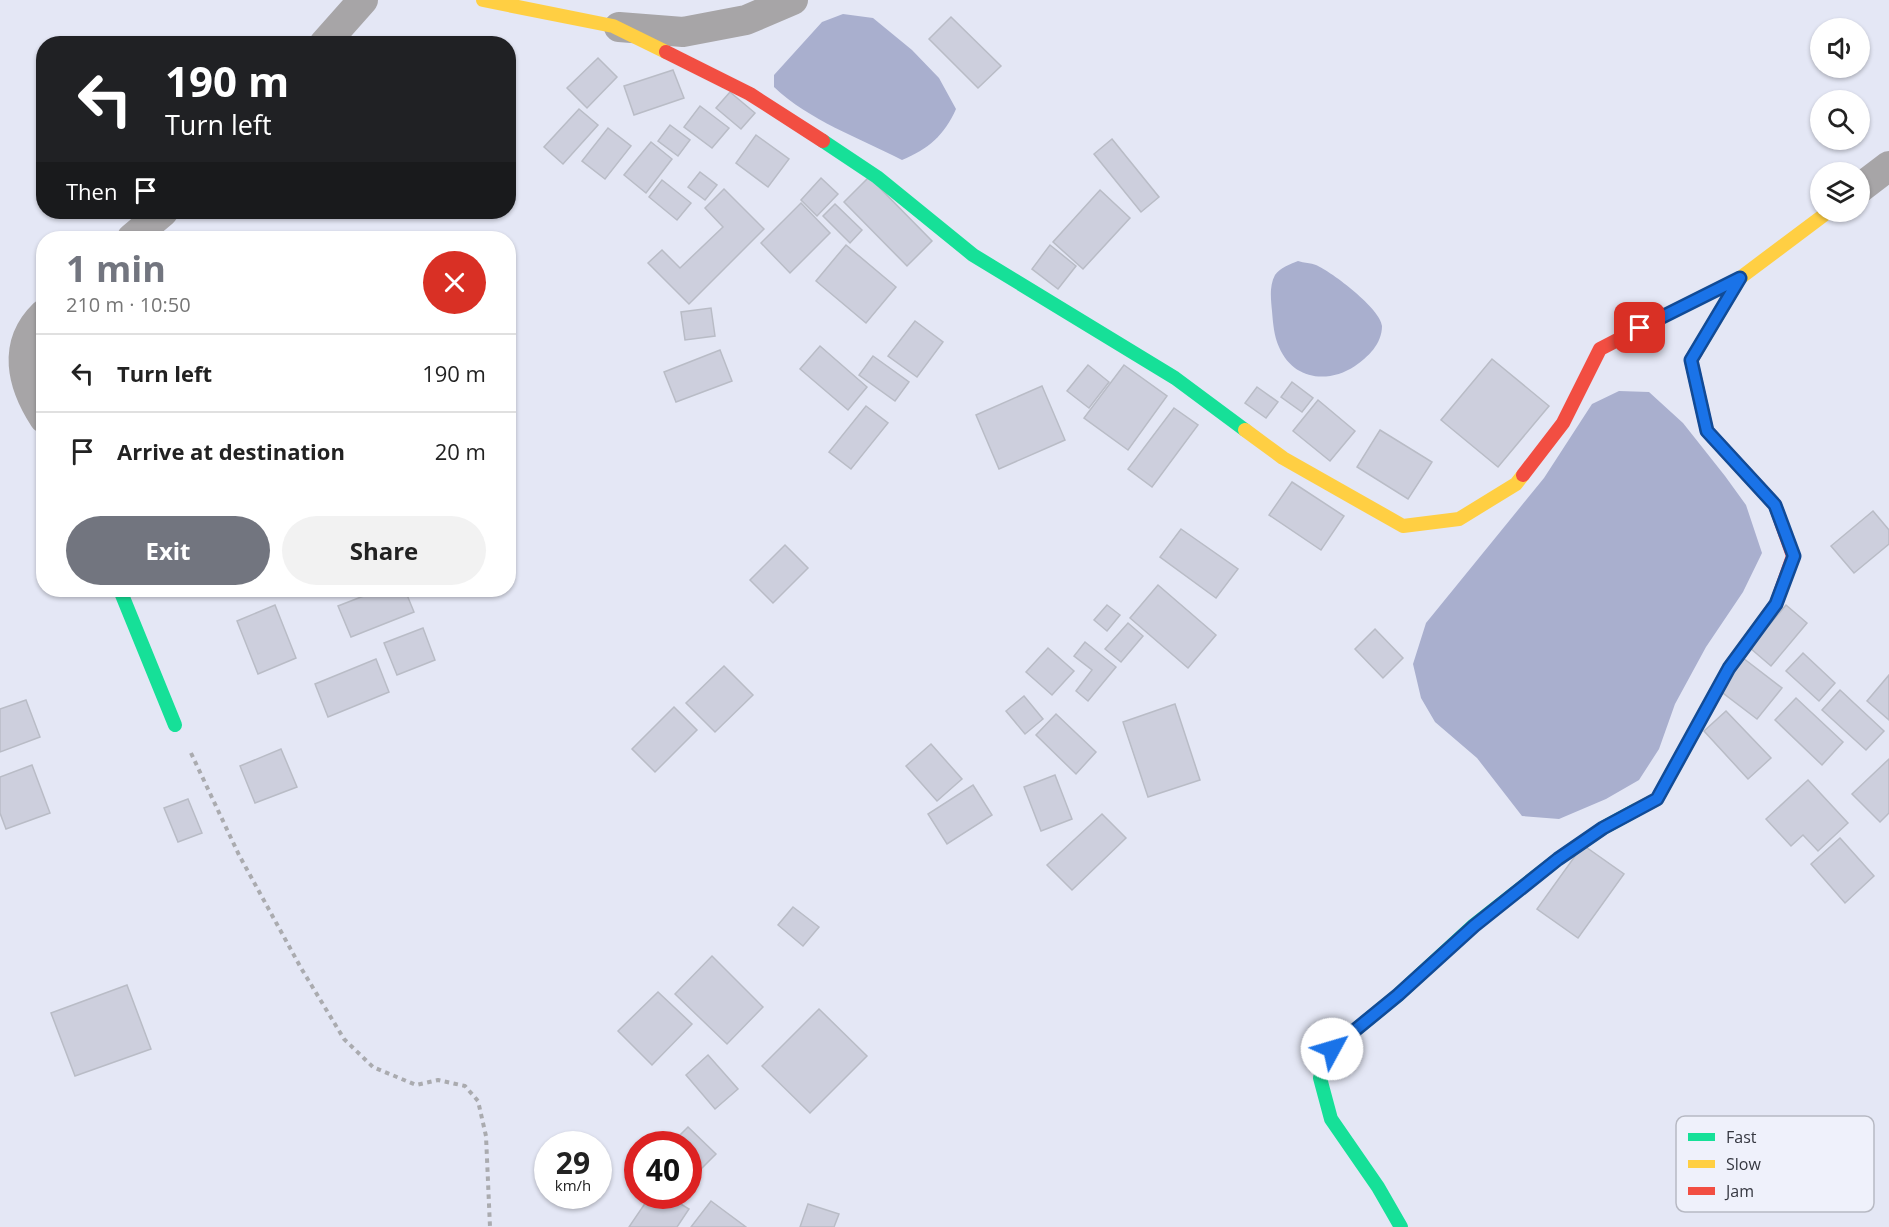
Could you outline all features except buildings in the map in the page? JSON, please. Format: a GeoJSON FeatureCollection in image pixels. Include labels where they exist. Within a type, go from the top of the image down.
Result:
{"type":"FeatureCollection","features":[{"type":"Feature","properties":{"kind":"street"},"geometry":{"type":"LineString","coordinates":[[331,36],[363,0]]}},
{"type":"Feature","properties":{"kind":"street"},"geometry":{"type":"LineString","coordinates":[[483,0],[613,26],[683,32],[746,20],[793,0]]}},
{"type":"Feature","properties":{"kind":"street"},"geometry":{"type":"LineString","coordinates":[[613,26],[750,94],[877,177],[974,255],[1175,378],[1283,458],[1403,526],[1459,519],[1516,484],[1563,423],[1600,349],[1740,278],[1815,222]]}},
{"type":"Feature","properties":{"kind":"street"},"geometry":{"type":"LineString","coordinates":[[1870,180],[1889,166]]}},
{"type":"Feature","properties":{"kind":"street"},"geometry":{"type":"LineString","coordinates":[[140,231],[155,219]]}},
{"type":"Feature","properties":{"kind":"street"},"geometry":{"type":"LineString","coordinates":[[1401,1227],[1378,1187],[1331,1119],[1320,1078],[1332,1049],[1398,995],[1474,926],[1558,859],[1603,828],[1657,799],[1729,668],[1776,604],[1794,556],[1775,505],[1707,431],[1691,360],[1740,278]]}},
{"type":"Feature","properties":{"kind":"street"},"geometry":{"type":"LineString","coordinates":[[36,322],[32,326],[24,348],[24,374],[36,405]]}},
{"type":"Feature","properties":{"kind":"street"},"geometry":{"type":"LineString","coordinates":[[123,597],[175,725]]}},
{"type":"Feature","properties":{"kind":"path"},"geometry":{"type":"LineString","coordinates":[[175,725],[197,764],[250,875],[301,968],[344,1039],[373,1067],[416,1085],[438,1080],[465,1086],[478,1101],[486,1136],[490,1227]]}},
{"type":"Feature","properties":{"kind":"water"},"geometry":{"type":"Polygon","coordinates":[[[843,14],[873,18],[912,50],[939,78],[956,109],[946,127],[934,140],[920,151],[902,160],[803,110],[774,87],[774,75],[822,22],[843,14]]]}},
{"type":"Feature","properties":{"kind":"water"},"geometry":{"type":"Polygon","coordinates":[[[1298,261],[1316,265],[1333,275],[1365,301],[1380,319],[1382,326],[1377,344],[1365,358],[1345,372],[1323,377],[1312,376],[1293,366],[1279,347],[1273,320],[1272,284],[1275,275],[1280,270],[1298,261]]]}},
{"type":"Feature","properties":{"kind":"water"},"geometry":{"type":"Polygon","coordinates":[[[1619,391],[1649,392],[1683,423],[1746,505],[1762,553],[1743,592],[1706,647],[1675,704],[1659,749],[1639,780],[1606,799],[1559,819],[1522,816],[1477,758],[1435,722],[1421,698],[1413,664],[1426,623],[1544,478],[1592,404],[1619,391]]]}},
{"type":"Feature","properties":{"kind":"traffic: fast"},"geometry":{"type":"LineString","coordinates":[[823,141],[877,177],[973,255],[1175,378],[1245,430]]}},
{"type":"Feature","properties":{"kind":"traffic: fast"},"geometry":{"type":"LineString","coordinates":[[123,597],[175,725]]}},
{"type":"Feature","properties":{"kind":"traffic: fast"},"geometry":{"type":"LineString","coordinates":[[1401,1227],[1378,1187],[1331,1119],[1320,1078],[1332,1049],[1398,995],[1474,925],[1558,859],[1603,828],[1636,810]]}},
{"type":"Feature","properties":{"kind":"traffic: slow"},"geometry":{"type":"LineString","coordinates":[[483,0],[613,26],[666,52]]}},
{"type":"Feature","properties":{"kind":"traffic: slow"},"geometry":{"type":"LineString","coordinates":[[1656,320],[1740,278],[1815,222]]}},
{"type":"Feature","properties":{"kind":"traffic: slow"},"geometry":{"type":"LineString","coordinates":[[1696,352],[1740,278]]}},
{"type":"Feature","properties":{"kind":"traffic: slow"},"geometry":{"type":"LineString","coordinates":[[1245,430],[1283,458],[1403,526],[1459,519],[1516,484],[1523,475]]}},
{"type":"Feature","properties":{"kind":"traffic: slow"},"geometry":{"type":"LineString","coordinates":[[1636,810],[1657,799],[1729,668],[1767,616]]}},
{"type":"Feature","properties":{"kind":"traffic: jam"},"geometry":{"type":"LineString","coordinates":[[666,52],[750,94],[823,141]]}},
{"type":"Feature","properties":{"kind":"traffic: jam"},"geometry":{"type":"LineString","coordinates":[[1523,475],[1563,423],[1600,349],[1656,320]]}},
{"type":"Feature","properties":{"kind":"traffic: jam"},"geometry":{"type":"LineString","coordinates":[[1696,352],[1691,360],[1707,431],[1775,505],[1793,556],[1776,604],[1767,616]]}},
{"type":"Feature","properties":{"kind":"route"},"geometry":{"type":"LineString","coordinates":[[1332,1049],[1398,995],[1474,926],[1558,859],[1603,828],[1657,799],[1729,668],[1776,604],[1794,556],[1775,505],[1707,431],[1691,360],[1740,278],[1640,328]]}}]}
